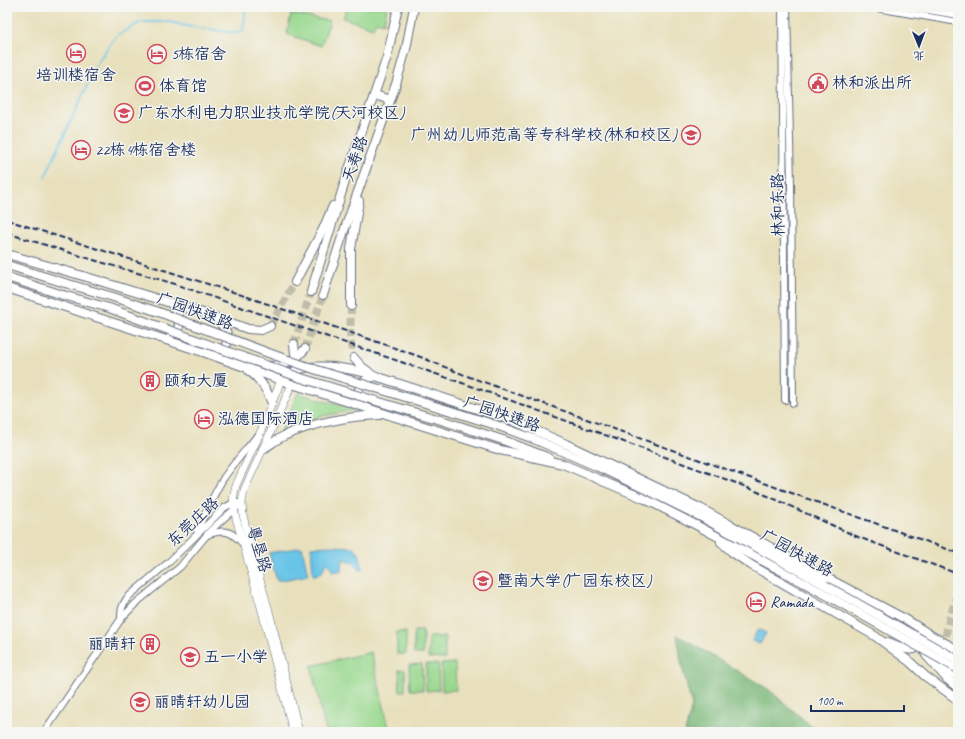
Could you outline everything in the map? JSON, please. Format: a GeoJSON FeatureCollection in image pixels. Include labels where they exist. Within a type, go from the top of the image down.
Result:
{"type":"FeatureCollection","features":[{"type":"Feature","properties":{"kind":"highway","name":"天寿路"},"geometry":{"type":"LineString","coordinates":[[311,292],[347,175],[387,57],[398,7]]}},
{"type":"Feature","properties":{"kind":"highway","name":"天寿路"},"geometry":{"type":"LineString","coordinates":[[323,295],[398,78],[406,49],[414,7]]}},
{"type":"Feature","properties":{"kind":"highway"},"geometry":{"type":"LineString","coordinates":[[375,95],[390,100]]}},
{"type":"Feature","properties":{"kind":"highway"},"geometry":{"type":"LineString","coordinates":[[295,282],[323,228],[347,175]]}},
{"type":"Feature","properties":{"kind":"highway"},"geometry":{"type":"LineString","coordinates":[[351,306],[351,249],[362,179]]}},
{"type":"Feature","properties":{"kind":"highway"},"geometry":{"type":"LineString","coordinates":[[7,254],[90,278],[248,329],[261,330],[270,326]]}},
{"type":"Feature","properties":{"kind":"highway","name":"广园快速路"},"geometry":{"type":"LineString","coordinates":[[7,265],[156,311],[341,378],[499,426],[534,439],[598,467],[696,515],[958,669]]}},
{"type":"Feature","properties":{"kind":"highway","name":"广园快速路"},"geometry":{"type":"LineString","coordinates":[[7,277],[109,308],[301,378],[444,421],[530,450],[645,499],[823,589],[958,660]]}},
{"type":"Feature","properties":{"kind":"highway"},"geometry":{"type":"LineString","coordinates":[[7,288],[203,352],[321,394],[500,450],[564,464]]}},
{"type":"Feature","properties":{"kind":"highway"},"geometry":{"type":"LineString","coordinates":[[158,337],[171,335],[179,326],[178,313],[170,303]]}},
{"type":"Feature","properties":{"kind":"highway"},"geometry":{"type":"LineString","coordinates":[[203,352],[218,352],[225,348],[227,344],[227,333],[224,326],[216,318]]}},
{"type":"Feature","properties":{"kind":"highway"},"geometry":{"type":"LineString","coordinates":[[281,380],[294,344],[297,370],[307,382],[321,394]]}},
{"type":"Feature","properties":{"kind":"highway"},"geometry":{"type":"LineString","coordinates":[[240,365],[263,367],[287,364],[295,359],[305,349],[292,384]]}},
{"type":"Feature","properties":{"kind":"highway"},"geometry":{"type":"LineString","coordinates":[[354,358],[362,367],[376,376]]}},
{"type":"Feature","properties":{"kind":"highway"},"geometry":{"type":"LineString","coordinates":[[240,365],[260,380],[267,390],[272,403]]}},
{"type":"Feature","properties":{"kind":"highway"},"geometry":{"type":"LineString","coordinates":[[281,380],[291,372],[318,367],[329,367],[363,372],[514,421],[566,444],[738,528],[810,569],[907,620],[958,650]]}},
{"type":"Feature","properties":{"kind":"highway"},"geometry":{"type":"LineString","coordinates":[[363,407],[358,394],[360,386],[365,381],[376,376]]}},
{"type":"Feature","properties":{"kind":"highway"},"geometry":{"type":"LineString","coordinates":[[264,449],[283,436],[298,430],[338,419],[386,414]]}},
{"type":"Feature","properties":{"kind":"highway"},"geometry":{"type":"LineString","coordinates":[[598,467],[683,500]]}},
{"type":"Feature","properties":{"kind":"highway"},"geometry":{"type":"LineString","coordinates":[[714,535],[732,552],[752,565],[875,636],[910,662],[930,680],[958,700]]}},
{"type":"Feature","properties":{"kind":"highway"},"geometry":{"type":"LineString","coordinates":[[875,636],[906,649],[913,650],[919,644],[918,638],[907,620]]}},
{"type":"Feature","properties":{"kind":"highway"},"geometry":{"type":"LineString","coordinates":[[932,636],[923,648],[926,655],[948,680],[958,688]]}},
{"type":"Feature","properties":{"kind":"highway"},"geometry":{"type":"LineString","coordinates":[[931,661],[958,677]]}},
{"type":"Feature","properties":{"kind":"main road","name":"粤垦路"},"geometry":{"type":"LineString","coordinates":[[281,380],[261,431],[237,483],[234,492],[233,506],[293,732]]}},
{"type":"Feature","properties":{"kind":"main road","name":"粤垦路"},"geometry":{"type":"LineString","coordinates":[[292,384],[264,449],[244,490],[242,503],[243,515],[250,545],[269,611],[299,732]]}},
{"type":"Feature","properties":{"kind":"street"},"geometry":{"type":"LineString","coordinates":[[7,11],[8,7]]}},
{"type":"Feature","properties":{"kind":"street","name":"林和东路"},"geometry":{"type":"LineString","coordinates":[[782,7],[785,400]]}},
{"type":"Feature","properties":{"kind":"street","name":"林和东路"},"geometry":{"type":"LineString","coordinates":[[788,7],[793,403]]}},
{"type":"Feature","properties":{"kind":"street"},"geometry":{"type":"LineString","coordinates":[[870,7],[958,22]]}},
{"type":"Feature","properties":{"kind":"street"},"geometry":{"type":"LineString","coordinates":[[911,7],[958,14]]}},
{"type":"Feature","properties":{"kind":"street"},"geometry":{"type":"LineString","coordinates":[[194,536],[223,479],[261,431]]}},
{"type":"Feature","properties":{"kind":"street","name":"东莞庄路"},"geometry":{"type":"LineString","coordinates":[[121,619],[120,610],[122,604],[128,597],[170,561],[224,508],[242,503]]}},
{"type":"Feature","properties":{"kind":"street","name":"东莞庄路"},"geometry":{"type":"LineString","coordinates":[[44,732],[121,619],[136,603],[180,567],[206,535],[224,518],[233,506]]}},
{"type":"Feature","properties":{"kind":"street"},"geometry":{"type":"LineString","coordinates":[[206,535],[219,531],[228,532],[234,534],[243,544]]}},
{"type":"Feature","properties":{"kind":"green space"},"geometry":{"type":"Polygon","coordinates":[[[347,7],[387,7],[384,23],[376,21],[373,28],[343,18],[347,7]]]}},
{"type":"Feature","properties":{"kind":"green space"},"geometry":{"type":"Polygon","coordinates":[[[291,14],[330,21],[321,46],[287,34],[291,14]]]}},
{"type":"Feature","properties":{"kind":"green space"},"geometry":{"type":"Polygon","coordinates":[[[298,393],[356,410],[300,422],[280,433],[298,393]]]}},
{"type":"Feature","properties":{"kind":"green space"},"geometry":{"type":"Polygon","coordinates":[[[414,631],[423,631],[423,654],[414,654],[414,631]]]}},
{"type":"Feature","properties":{"kind":"green space"},"geometry":{"type":"Polygon","coordinates":[[[397,632],[406,632],[406,654],[397,654],[397,632]]]}},
{"type":"Feature","properties":{"kind":"green space"},"geometry":{"type":"Polygon","coordinates":[[[677,635],[768,689],[818,732],[685,732],[692,706],[682,667],[677,635]]]}},
{"type":"Feature","properties":{"kind":"green space"},"geometry":{"type":"Polygon","coordinates":[[[429,637],[445,637],[445,659],[428,658],[429,637]]]}},
{"type":"Feature","properties":{"kind":"green space"},"geometry":{"type":"Polygon","coordinates":[[[371,652],[390,732],[326,732],[311,666],[371,652]]]}},
{"type":"Feature","properties":{"kind":"green space"},"geometry":{"type":"Polygon","coordinates":[[[455,663],[456,690],[442,691],[441,664],[455,663]]]}},
{"type":"Feature","properties":{"kind":"green space"},"geometry":{"type":"Polygon","coordinates":[[[422,664],[423,690],[410,690],[409,665],[422,664]]]}},
{"type":"Feature","properties":{"kind":"green space"},"geometry":{"type":"Polygon","coordinates":[[[426,664],[438,664],[439,690],[426,691],[426,664]]]}},
{"type":"Feature","properties":{"kind":"green space"},"geometry":{"type":"Polygon","coordinates":[[[399,670],[405,670],[405,691],[400,691],[399,670]]]}},
{"type":"Feature","properties":{"kind":"water"},"geometry":{"type":"Polygon","coordinates":[[[302,547],[308,575],[277,581],[269,553],[302,547]]]}},
{"type":"Feature","properties":{"kind":"water"},"geometry":{"type":"Polygon","coordinates":[[[311,547],[353,547],[359,553],[363,569],[361,571],[352,562],[343,559],[342,570],[332,572],[331,566],[326,563],[321,574],[313,575],[311,547]]]}},
{"type":"Feature","properties":{"kind":"water"},"geometry":{"type":"Polygon","coordinates":[[[758,629],[766,633],[760,644],[752,641],[758,629]]]}},
{"type":"Feature","properties":{"kind":"waterway"},"geometry":{"type":"LineString","coordinates":[[45,177],[99,60],[116,36],[141,22],[170,22],[186,26],[237,33],[243,30],[245,7]]}},
{"type":"Feature","properties":{"kind":"tunnel"},"geometry":{"type":"LineString","coordinates":[[270,326],[295,282]]}},
{"type":"Feature","properties":{"kind":"tunnel"},"geometry":{"type":"LineString","coordinates":[[294,344],[311,292]]}},
{"type":"Feature","properties":{"kind":"tunnel"},"geometry":{"type":"LineString","coordinates":[[305,349],[323,295]]}},
{"type":"Feature","properties":{"kind":"tunnel"},"geometry":{"type":"LineString","coordinates":[[351,306],[350,339],[354,358]]}},
{"type":"Feature","properties":{"kind":"tunnel"},"geometry":{"type":"LineString","coordinates":[[945,648],[947,627],[958,595]]}},
{"type":"Feature","properties":{"kind":"railway"},"geometry":{"type":"LineString","coordinates":[[7,220],[236,293],[418,356],[467,376],[958,553]]}},
{"type":"Feature","properties":{"kind":"railway"},"geometry":{"type":"LineString","coordinates":[[7,233],[175,284],[471,386],[736,483],[858,537],[958,574]]}},
{"type":"Feature","properties":{"kind":"place","name":"培训楼宿舍"},"geometry":{"type":"Point","coordinates":[76,53]}},
{"type":"Feature","properties":{"kind":"place","name":"5栋宿舍"},"geometry":{"type":"Point","coordinates":[157,54]}},
{"type":"Feature","properties":{"kind":"place","name":"林和派出所"},"geometry":{"type":"Point","coordinates":[818,83]}},
{"type":"Feature","properties":{"kind":"place","name":"体育馆"},"geometry":{"type":"Point","coordinates":[145,86]}},
{"type":"Feature","properties":{"kind":"place","name":"广东水利电力职业技术学院(天河校区)"},"geometry":{"type":"Point","coordinates":[124,113]}},
{"type":"Feature","properties":{"kind":"place","name":"广州幼儿师范高等专科学校(林和校区)"},"geometry":{"type":"Point","coordinates":[691,135]}},
{"type":"Feature","properties":{"kind":"place","name":"22栋4栋宿舍楼"},"geometry":{"type":"Point","coordinates":[81,150]}},
{"type":"Feature","properties":{"kind":"place","name":"颐和大厦"},"geometry":{"type":"Point","coordinates":[150,381]}},
{"type":"Feature","properties":{"kind":"place","name":"泓德国际酒店"},"geometry":{"type":"Point","coordinates":[204,419]}},
{"type":"Feature","properties":{"kind":"place","name":"暨南大学(广园东校区)"},"geometry":{"type":"Point","coordinates":[483,581]}},
{"type":"Feature","properties":{"kind":"place","name":"Ramada"},"geometry":{"type":"Point","coordinates":[756,602]}},
{"type":"Feature","properties":{"kind":"place","name":"丽晴轩"},"geometry":{"type":"Point","coordinates":[150,644]}},
{"type":"Feature","properties":{"kind":"place","name":"五一小学"},"geometry":{"type":"Point","coordinates":[190,657]}},
{"type":"Feature","properties":{"kind":"place","name":"丽晴轩幼儿园"},"geometry":{"type":"Point","coordinates":[140,702]}}]}
